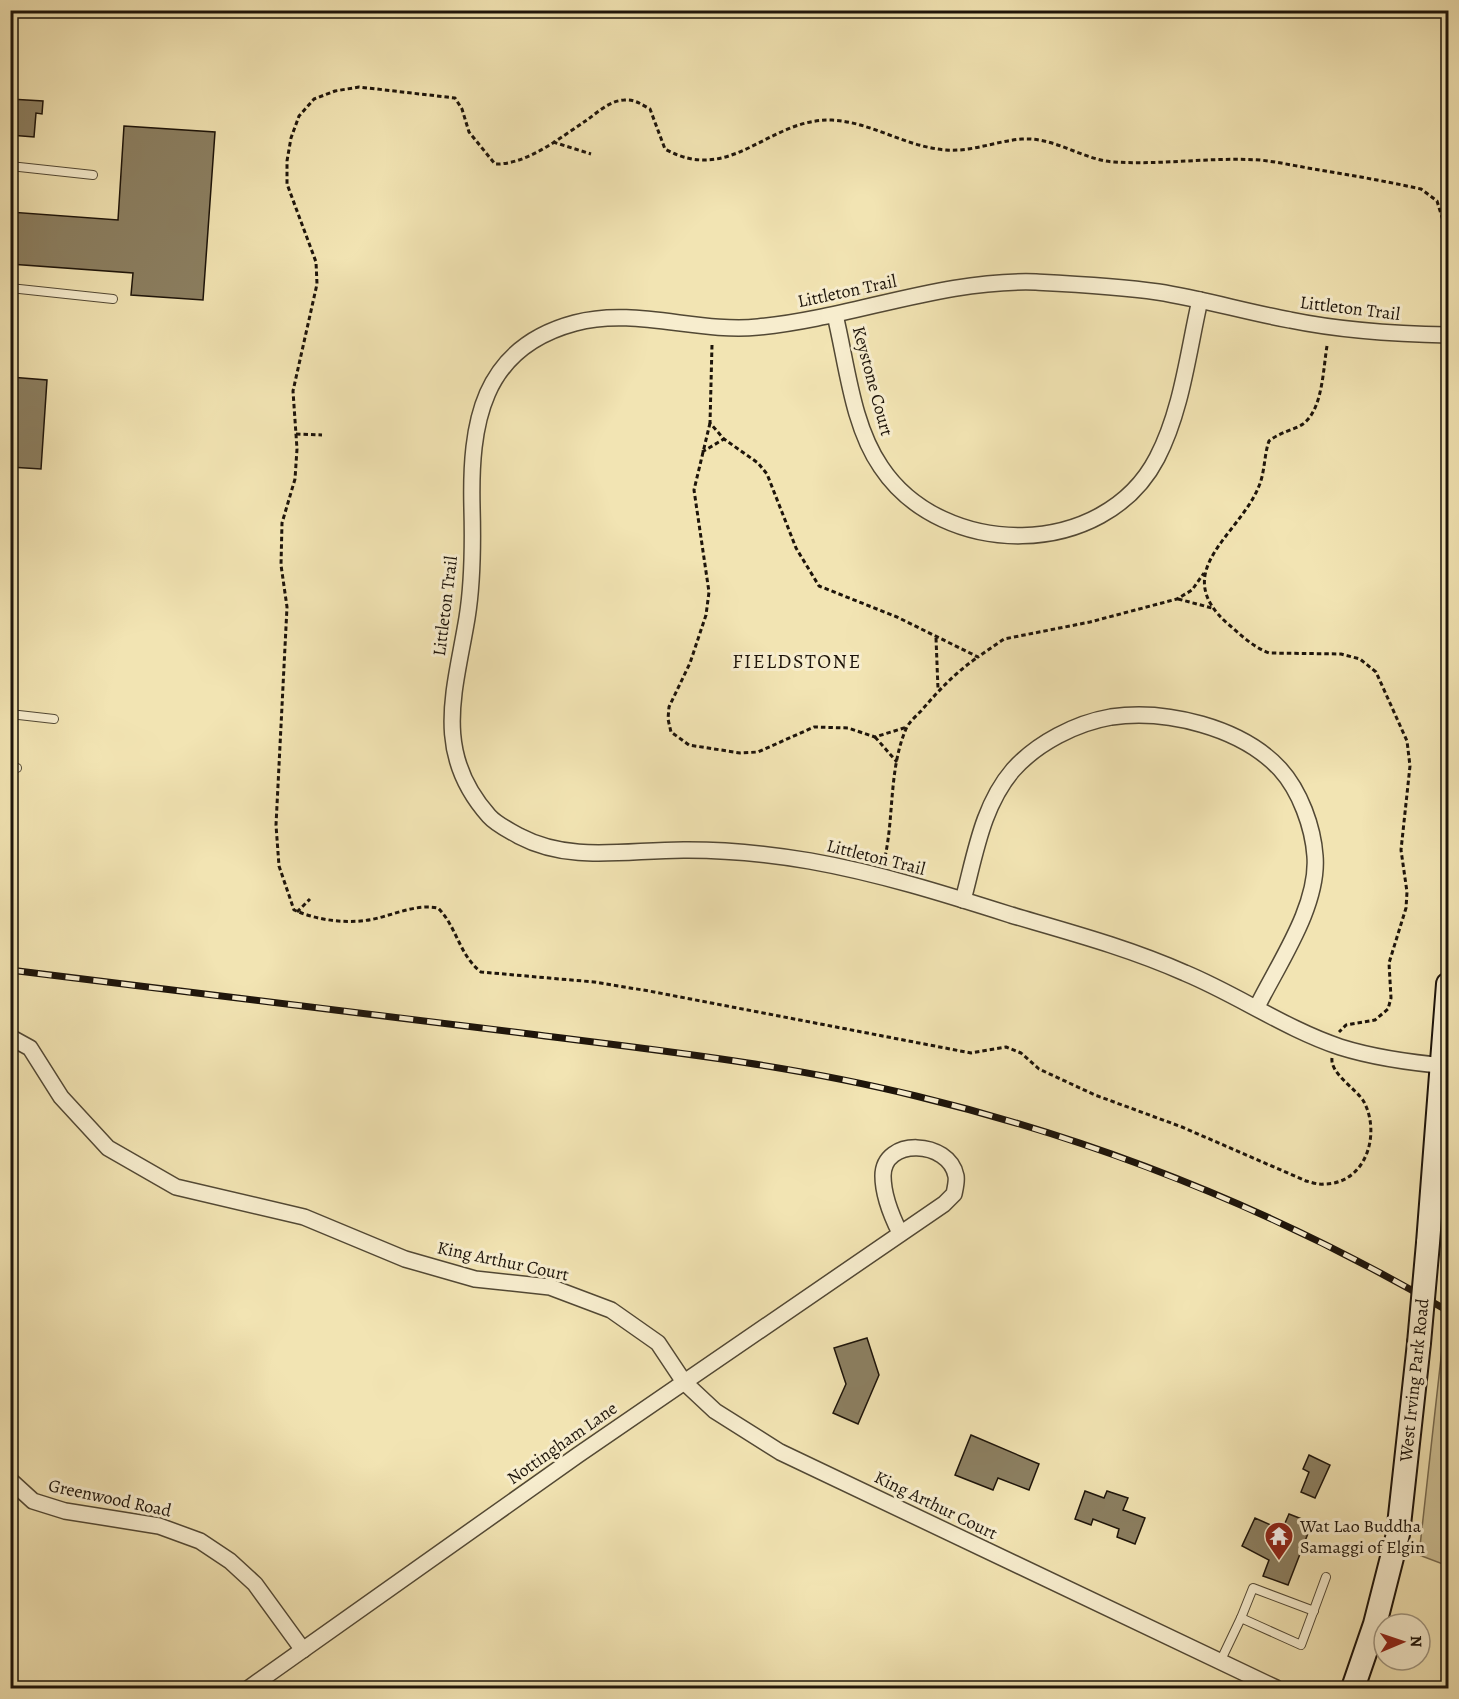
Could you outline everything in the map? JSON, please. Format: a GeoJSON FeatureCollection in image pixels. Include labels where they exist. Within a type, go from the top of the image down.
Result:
{"type":"FeatureCollection","features":[{"type":"Feature","properties":{"kind":"main road","name":"West Irving Park Road"},"geometry":{"type":"LineString","coordinates":[[1353,1689],[1375,1623],[1398,1534],[1419,1343],[1445,1066],[1449,984]]}},
{"type":"Feature","properties":{"kind":"street","name":"Littleton Trail"},"geometry":{"type":"LineString","coordinates":[[1445,1066],[1368,1055],[1335,1045],[1291,1026],[1184,972],[1118,947],[880,876],[810,861],[758,854],[658,849],[578,854],[551,849],[531,842],[490,817],[466,780],[455,751],[450,725],[452,693],[471,587],[471,473],[474,430],[482,405],[506,365],[520,350],[543,336],[573,323],[602,319],[756,327],[836,315],[945,289],[1012,282],[1110,287],[1200,300],[1291,321],[1358,331],[1449,335]]}},
{"type":"Feature","properties":{"kind":"street","name":"Keystone Court"},"geometry":{"type":"LineString","coordinates":[[836,315],[857,409],[866,439],[880,467],[898,488],[923,508],[972,531],[1017,536],[1074,527],[1117,504],[1137,485],[1156,459],[1170,426],[1200,300]]}},
{"type":"Feature","properties":{"kind":"street"},"geometry":{"type":"LineString","coordinates":[[963,900],[991,802],[1014,769],[1032,753],[1084,724],[1112,717],[1170,718],[1219,731],[1257,750],[1280,769],[1296,794],[1308,823],[1315,857],[1313,882],[1306,911],[1257,1007]]}},
{"type":"Feature","properties":{"kind":"street","name":"King Arthur Court"},"geometry":{"type":"LineString","coordinates":[[10,1037],[30,1048],[61,1097],[108,1148],[176,1187],[304,1217],[405,1259],[475,1279],[550,1287],[611,1310],[658,1342],[684,1382],[715,1411],[780,1452],[1276,1689]]}},
{"type":"Feature","properties":{"kind":"street","name":"Nottingham Lane"},"geometry":{"type":"LineString","coordinates":[[249,1689],[684,1382],[900,1233],[954,1194],[956,1176],[947,1158],[935,1150],[904,1149],[890,1158],[882,1174],[889,1208],[900,1233]]}},
{"type":"Feature","properties":{"kind":"street","name":"Greenwood Road"},"geometry":{"type":"LineString","coordinates":[[10,1480],[33,1501],[65,1511],[159,1526],[200,1541],[230,1561],[255,1584],[303,1650]]}},
{"type":"Feature","properties":{"kind":"lane"},"geometry":{"type":"LineString","coordinates":[[10,166],[93,175]]}},
{"type":"Feature","properties":{"kind":"lane"},"geometry":{"type":"LineString","coordinates":[[10,288],[112,298]]}},
{"type":"Feature","properties":{"kind":"lane"},"geometry":{"type":"LineString","coordinates":[[10,714],[54,719]]}},
{"type":"Feature","properties":{"kind":"lane"},"geometry":{"type":"LineString","coordinates":[[1241,1618],[1301,1645],[1326,1577]]}},
{"type":"Feature","properties":{"kind":"lane"},"geometry":{"type":"LineString","coordinates":[[1220,1662],[1253,1588],[1314,1611]]}},
{"type":"Feature","properties":{"kind":"path"},"geometry":{"type":"LineString","coordinates":[[1332,1056],[1334,1069],[1356,1090],[1364,1103],[1371,1137],[1368,1154],[1357,1170],[1340,1180],[1325,1185],[1306,1181],[1182,1127],[1095,1095],[1039,1069],[1021,1053],[1006,1047],[971,1053],[638,989],[594,982],[481,972],[469,963],[447,916],[438,908],[412,909],[363,921],[323,919],[294,910],[279,866],[276,825],[287,607],[281,565],[282,523],[295,479],[296,434],[293,391],[317,284],[316,262],[287,184],[287,161],[299,116],[314,99],[335,91],[359,87],[410,91],[455,98],[469,132],[495,164],[509,164],[552,141],[604,107],[622,100],[634,101],[650,109],[665,149],[693,161],[712,161],[728,157],[789,129],[831,120],[853,123],[910,144],[949,150],[972,149],[1023,139],[1051,143],[1112,162],[1261,160],[1421,189],[1437,201],[1449,237]]}},
{"type":"Feature","properties":{"kind":"path"},"geometry":{"type":"LineString","coordinates":[[552,141],[591,154]]}},
{"type":"Feature","properties":{"kind":"path"},"geometry":{"type":"LineString","coordinates":[[712,345],[710,423],[695,477],[694,501],[709,592],[706,615],[690,663],[669,707],[668,719],[671,732],[689,745],[740,753],[758,752],[814,727],[848,728],[875,737],[897,762]]}},
{"type":"Feature","properties":{"kind":"path"},"geometry":{"type":"LineString","coordinates":[[1327,346],[1314,410],[1303,424],[1282,431],[1269,441],[1260,484],[1231,533],[1206,564],[1205,572],[1206,592],[1212,608],[1245,638],[1269,653],[1341,654],[1360,659],[1376,672],[1407,741],[1410,766],[1401,850],[1407,892],[1406,908],[1389,963],[1391,998],[1388,1009],[1375,1020],[1346,1025],[1338,1035]]}},
{"type":"Feature","properties":{"kind":"path"},"geometry":{"type":"LineString","coordinates":[[710,423],[724,440],[758,463],[767,474],[796,548],[819,586],[897,616],[936,638],[978,657]]}},
{"type":"Feature","properties":{"kind":"path"},"geometry":{"type":"LineString","coordinates":[[296,434],[322,435]]}},
{"type":"Feature","properties":{"kind":"path"},"geometry":{"type":"LineString","coordinates":[[702,452],[724,440]]}},
{"type":"Feature","properties":{"kind":"path"},"geometry":{"type":"LineString","coordinates":[[885,857],[890,835],[897,762],[907,727],[938,689],[1004,639],[1090,622],[1177,599],[1192,590],[1205,572]]}},
{"type":"Feature","properties":{"kind":"path"},"geometry":{"type":"LineString","coordinates":[[1177,599],[1212,608]]}},
{"type":"Feature","properties":{"kind":"path"},"geometry":{"type":"LineString","coordinates":[[936,638],[938,689]]}},
{"type":"Feature","properties":{"kind":"path"},"geometry":{"type":"LineString","coordinates":[[875,737],[907,727]]}},
{"type":"Feature","properties":{"kind":"path"},"geometry":{"type":"LineString","coordinates":[[297,912],[310,899]]}},
{"type":"Feature","properties":{"kind":"shaded area"},"geometry":{"type":"Polygon","coordinates":[[[1444,1331],[1448,1334],[1448,1566],[1419,1555],[1444,1331]]]}},
{"type":"Feature","properties":{"kind":"building"},"geometry":{"type":"Polygon","coordinates":[[[10,99],[43,101],[42,114],[36,113],[34,137],[10,135],[10,99]]]}},
{"type":"Feature","properties":{"kind":"building"},"geometry":{"type":"Polygon","coordinates":[[[124,126],[215,132],[203,300],[131,295],[133,273],[10,264],[10,212],[118,220],[124,126]]]}},
{"type":"Feature","properties":{"kind":"building"},"geometry":{"type":"Polygon","coordinates":[[[10,377],[47,380],[41,469],[10,467],[10,377]]]}},
{"type":"Feature","properties":{"kind":"building"},"geometry":{"type":"Polygon","coordinates":[[[867,1338],[879,1375],[858,1424],[833,1413],[846,1384],[834,1348],[867,1338]]]}},
{"type":"Feature","properties":{"kind":"building"},"geometry":{"type":"Polygon","coordinates":[[[971,1435],[1039,1464],[1029,1490],[998,1478],[993,1490],[955,1475],[971,1435]]]}},
{"type":"Feature","properties":{"kind":"building"},"geometry":{"type":"Polygon","coordinates":[[[1309,1455],[1330,1465],[1315,1498],[1301,1492],[1309,1472],[1303,1469],[1309,1455]]]}},
{"type":"Feature","properties":{"kind":"building"},"geometry":{"type":"Polygon","coordinates":[[[1085,1491],[1104,1498],[1107,1491],[1128,1498],[1123,1510],[1145,1518],[1135,1544],[1117,1537],[1119,1529],[1093,1519],[1091,1525],[1075,1519],[1085,1491]]]}},
{"type":"Feature","properties":{"kind":"building"},"geometry":{"type":"Polygon","coordinates":[[[1289,1514],[1312,1523],[1288,1585],[1263,1576],[1269,1560],[1242,1546],[1255,1518],[1282,1530],[1289,1514]]]}},
{"type":"Feature","properties":{"kind":"railway"},"geometry":{"type":"LineString","coordinates":[[10,970],[680,1053],[775,1067],[916,1096],[1054,1135],[1190,1184],[1321,1243],[1448,1311]]}},
{"type":"Feature","properties":{"kind":"place","name":"Wat Lao Buddha Samaggi of Elgin"},"geometry":{"type":"Point","coordinates":[1279,1562]}},
{"type":"Feature","properties":{"kind":"district","name":"FIELDSTONE"},"geometry":{"type":"Point","coordinates":[797,661]}}]}
